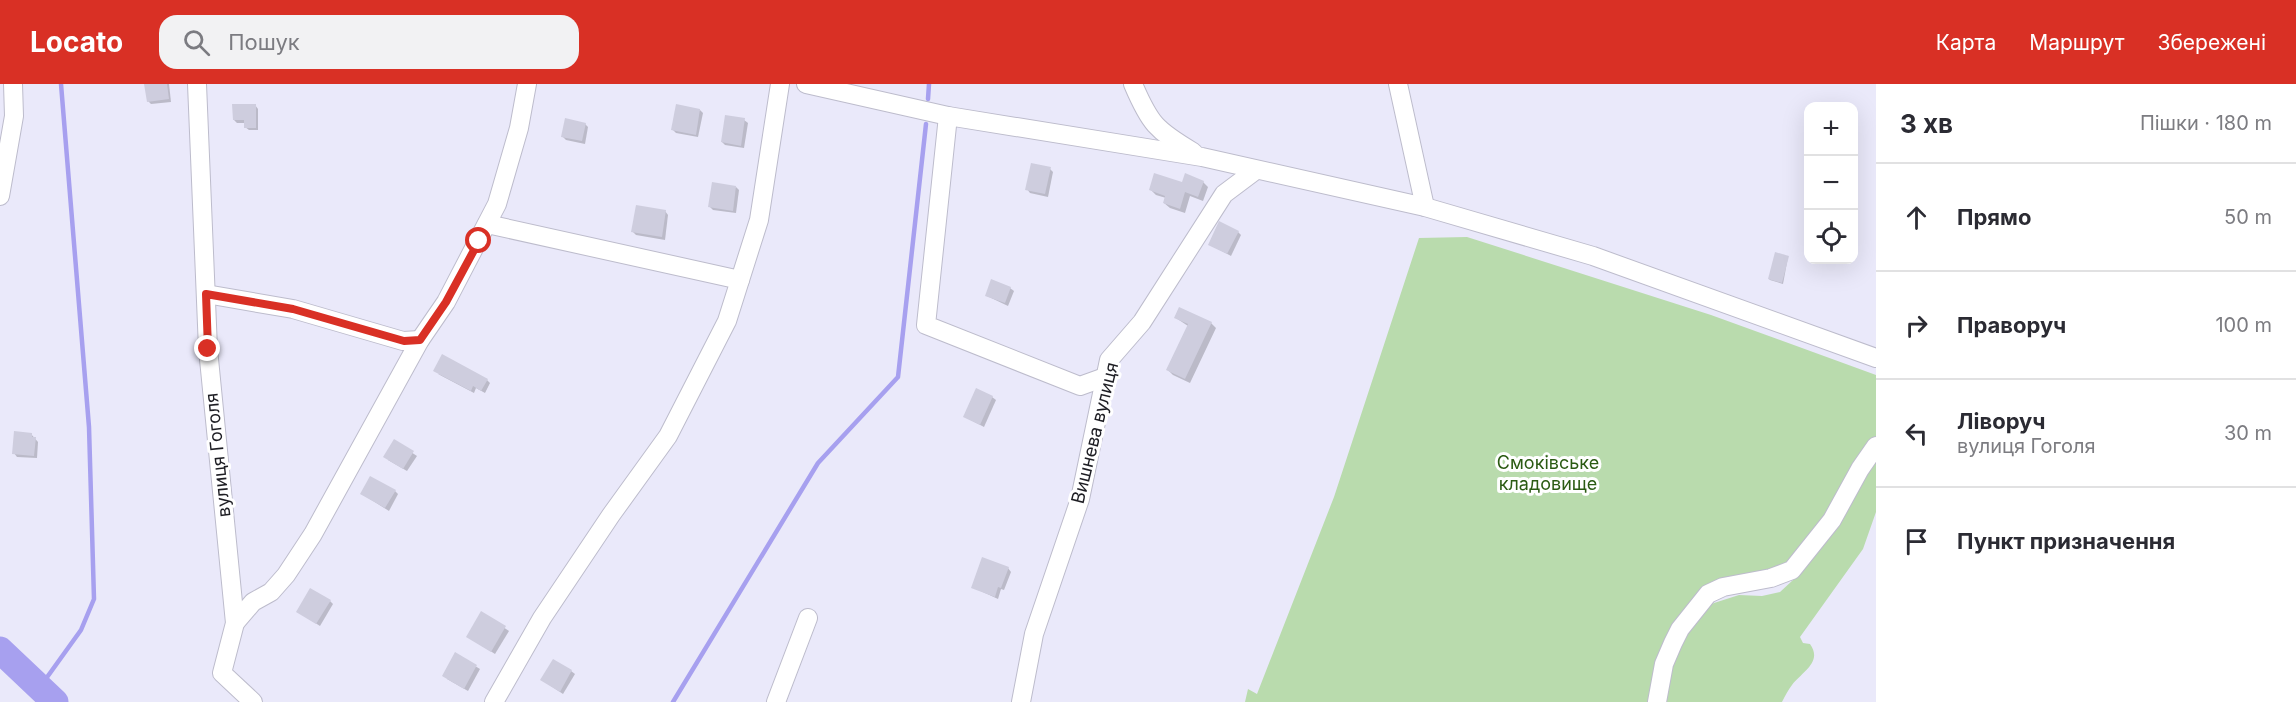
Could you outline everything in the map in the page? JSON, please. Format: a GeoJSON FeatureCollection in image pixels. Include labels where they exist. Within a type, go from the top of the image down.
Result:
{"type":"FeatureCollection","features":[{"type":"Feature","properties":{"kind":"street"},"geometry":{"type":"LineString","coordinates":[[0,196],[14,116],[14,84]]}},
{"type":"Feature","properties":{"kind":"street","name":"вулиця Гоголя"},"geometry":{"type":"LineString","coordinates":[[197,84],[208,349],[235,623],[222,673],[253,702]]}},
{"type":"Feature","properties":{"kind":"street"},"geometry":{"type":"LineString","coordinates":[[235,623],[253,602],[271,592],[302,551],[420,340],[446,302],[497,204],[519,128],[526,84]]}},
{"type":"Feature","properties":{"kind":"street"},"geometry":{"type":"LineString","coordinates":[[494,702],[542,618],[611,515],[668,436],[727,321],[759,220],[780,84]]}},
{"type":"Feature","properties":{"kind":"street"},"geometry":{"type":"LineString","coordinates":[[809,84],[948,116],[1202,157],[1425,207],[1593,256],[1876,357]]}},
{"type":"Feature","properties":{"kind":"street"},"geometry":{"type":"LineString","coordinates":[[1133,84],[1144,110],[1161,133],[1202,157]]}},
{"type":"Feature","properties":{"kind":"street"},"geometry":{"type":"LineString","coordinates":[[1398,84],[1425,207]]}},
{"type":"Feature","properties":{"kind":"street"},"geometry":{"type":"LineString","coordinates":[[948,116],[926,325],[1080,386],[1105,377]]}},
{"type":"Feature","properties":{"kind":"street","name":"Вишнева вулиця"},"geometry":{"type":"LineString","coordinates":[[1021,702],[1034,634],[1080,499],[1109,360],[1142,322],[1224,194],[1256,170]]}},
{"type":"Feature","properties":{"kind":"street"},"geometry":{"type":"LineString","coordinates":[[487,224],[740,280]]}},
{"type":"Feature","properties":{"kind":"street"},"geometry":{"type":"LineString","coordinates":[[206,294],[293,309],[404,341],[420,340]]}},
{"type":"Feature","properties":{"kind":"street"},"geometry":{"type":"LineString","coordinates":[[1657,702],[1664,664],[1673,643],[1680,629],[1708,594],[1723,587],[1778,576],[1792,570],[1832,520],[1860,469],[1876,446]]}},
{"type":"Feature","properties":{"kind":"street"},"geometry":{"type":"LineString","coordinates":[[776,702],[808,618]]}},
{"type":"Feature","properties":{"kind":"green space","name":"Смоківське кладовище"},"geometry":{"type":"Polygon","coordinates":[[[1467,237],[1711,315],[1876,375],[1876,440],[1788,570],[1707,587],[1651,702],[1245,702],[1248,689],[1257,694],[1334,497],[1419,238],[1467,237]]]}},
{"type":"Feature","properties":{"kind":"green space"},"geometry":{"type":"Polygon","coordinates":[[[1876,456],[1876,512],[1863,549],[1800,637],[1803,643],[1810,644],[1813,650],[1813,661],[1791,687],[1782,702],[1660,702],[1667,673],[1697,613],[1714,603],[1739,595],[1762,596],[1780,592],[1793,580],[1876,456]]]}},
{"type":"Feature","properties":{"kind":"building"},"geometry":{"type":"Polygon","coordinates":[[[144,84],[167,84],[169,99],[147,102],[144,84]]]}},
{"type":"Feature","properties":{"kind":"building"},"geometry":{"type":"Polygon","coordinates":[[[232,104],[256,104],[256,128],[244,128],[244,120],[233,120],[232,104]]]}},
{"type":"Feature","properties":{"kind":"building"},"geometry":{"type":"Polygon","coordinates":[[[676,104],[700,109],[696,135],[671,130],[676,104]]]}},
{"type":"Feature","properties":{"kind":"building"},"geometry":{"type":"Polygon","coordinates":[[[725,115],[745,118],[741,146],[721,142],[725,115]]]}},
{"type":"Feature","properties":{"kind":"building"},"geometry":{"type":"Polygon","coordinates":[[[565,118],[586,123],[582,141],[561,137],[565,118]]]}},
{"type":"Feature","properties":{"kind":"building"},"geometry":{"type":"Polygon","coordinates":[[[1031,163],[1051,167],[1045,194],[1025,190],[1031,163]]]}},
{"type":"Feature","properties":{"kind":"building"},"geometry":{"type":"Polygon","coordinates":[[[1154,173],[1182,182],[1185,173],[1204,181],[1198,197],[1185,192],[1180,209],[1163,203],[1165,196],[1149,190],[1154,173]]]}},
{"type":"Feature","properties":{"kind":"building"},"geometry":{"type":"Polygon","coordinates":[[[712,182],[736,186],[733,211],[708,207],[712,182]]]}},
{"type":"Feature","properties":{"kind":"building"},"geometry":{"type":"Polygon","coordinates":[[[636,205],[666,210],[662,237],[631,232],[636,205]]]}},
{"type":"Feature","properties":{"kind":"building"},"geometry":{"type":"Polygon","coordinates":[[[1219,221],[1239,231],[1227,254],[1208,245],[1219,221]]]}},
{"type":"Feature","properties":{"kind":"building"},"geometry":{"type":"Polygon","coordinates":[[[1775,252],[1789,256],[1782,283],[1768,279],[1775,252]]]}},
{"type":"Feature","properties":{"kind":"building"},"geometry":{"type":"Polygon","coordinates":[[[991,279],[1011,287],[1005,303],[985,296],[991,279]]]}},
{"type":"Feature","properties":{"kind":"building"},"geometry":{"type":"Polygon","coordinates":[[[1179,307],[1212,322],[1185,379],[1166,370],[1188,324],[1174,318],[1179,307]]]}},
{"type":"Feature","properties":{"kind":"building"},"geometry":{"type":"Polygon","coordinates":[[[442,354],[488,379],[481,391],[473,386],[471,391],[433,371],[442,354]]]}},
{"type":"Feature","properties":{"kind":"building"},"geometry":{"type":"Polygon","coordinates":[[[976,388],[993,396],[980,425],[963,417],[976,388]]]}},
{"type":"Feature","properties":{"kind":"building"},"geometry":{"type":"Polygon","coordinates":[[[14,431],[32,433],[32,437],[36,437],[34,456],[12,454],[14,431]]]}},
{"type":"Feature","properties":{"kind":"building"},"geometry":{"type":"Polygon","coordinates":[[[394,439],[414,451],[403,469],[383,457],[394,439]]]}},
{"type":"Feature","properties":{"kind":"building"},"geometry":{"type":"Polygon","coordinates":[[[370,476],[396,490],[385,508],[360,494],[370,476]]]}},
{"type":"Feature","properties":{"kind":"building"},"geometry":{"type":"Polygon","coordinates":[[[982,557],[1009,567],[995,597],[971,588],[982,557]]]}},
{"type":"Feature","properties":{"kind":"building"},"geometry":{"type":"Polygon","coordinates":[[[310,588],[331,600],[316,624],[296,612],[310,588]]]}},
{"type":"Feature","properties":{"kind":"building"},"geometry":{"type":"Polygon","coordinates":[[[481,611],[506,626],[491,652],[466,637],[481,611]]]}},
{"type":"Feature","properties":{"kind":"building"},"geometry":{"type":"Polygon","coordinates":[[[455,652],[477,665],[464,689],[442,676],[455,652]]]}},
{"type":"Feature","properties":{"kind":"building"},"geometry":{"type":"Polygon","coordinates":[[[553,659],[572,670],[560,692],[540,680],[553,659]]]}},
{"type":"Feature","properties":{"kind":"waterway"},"geometry":{"type":"LineString","coordinates":[[40,687],[81,630],[94,599],[89,427],[61,84]]}},
{"type":"Feature","properties":{"kind":"waterway"},"geometry":{"type":"LineString","coordinates":[[928,99],[929,84]]}},
{"type":"Feature","properties":{"kind":"waterway"},"geometry":{"type":"LineString","coordinates":[[673,702],[818,463],[898,377],[926,124]]}},
{"type":"Feature","properties":{"kind":"waterway"},"geometry":{"type":"LineString","coordinates":[[0,650],[55,702]]}},
{"type":"Feature","properties":{"kind":"route"},"geometry":{"type":"LineString","coordinates":[[208,349],[206,294],[293,309],[404,341],[420,340],[446,302],[479,241]]}}]}
